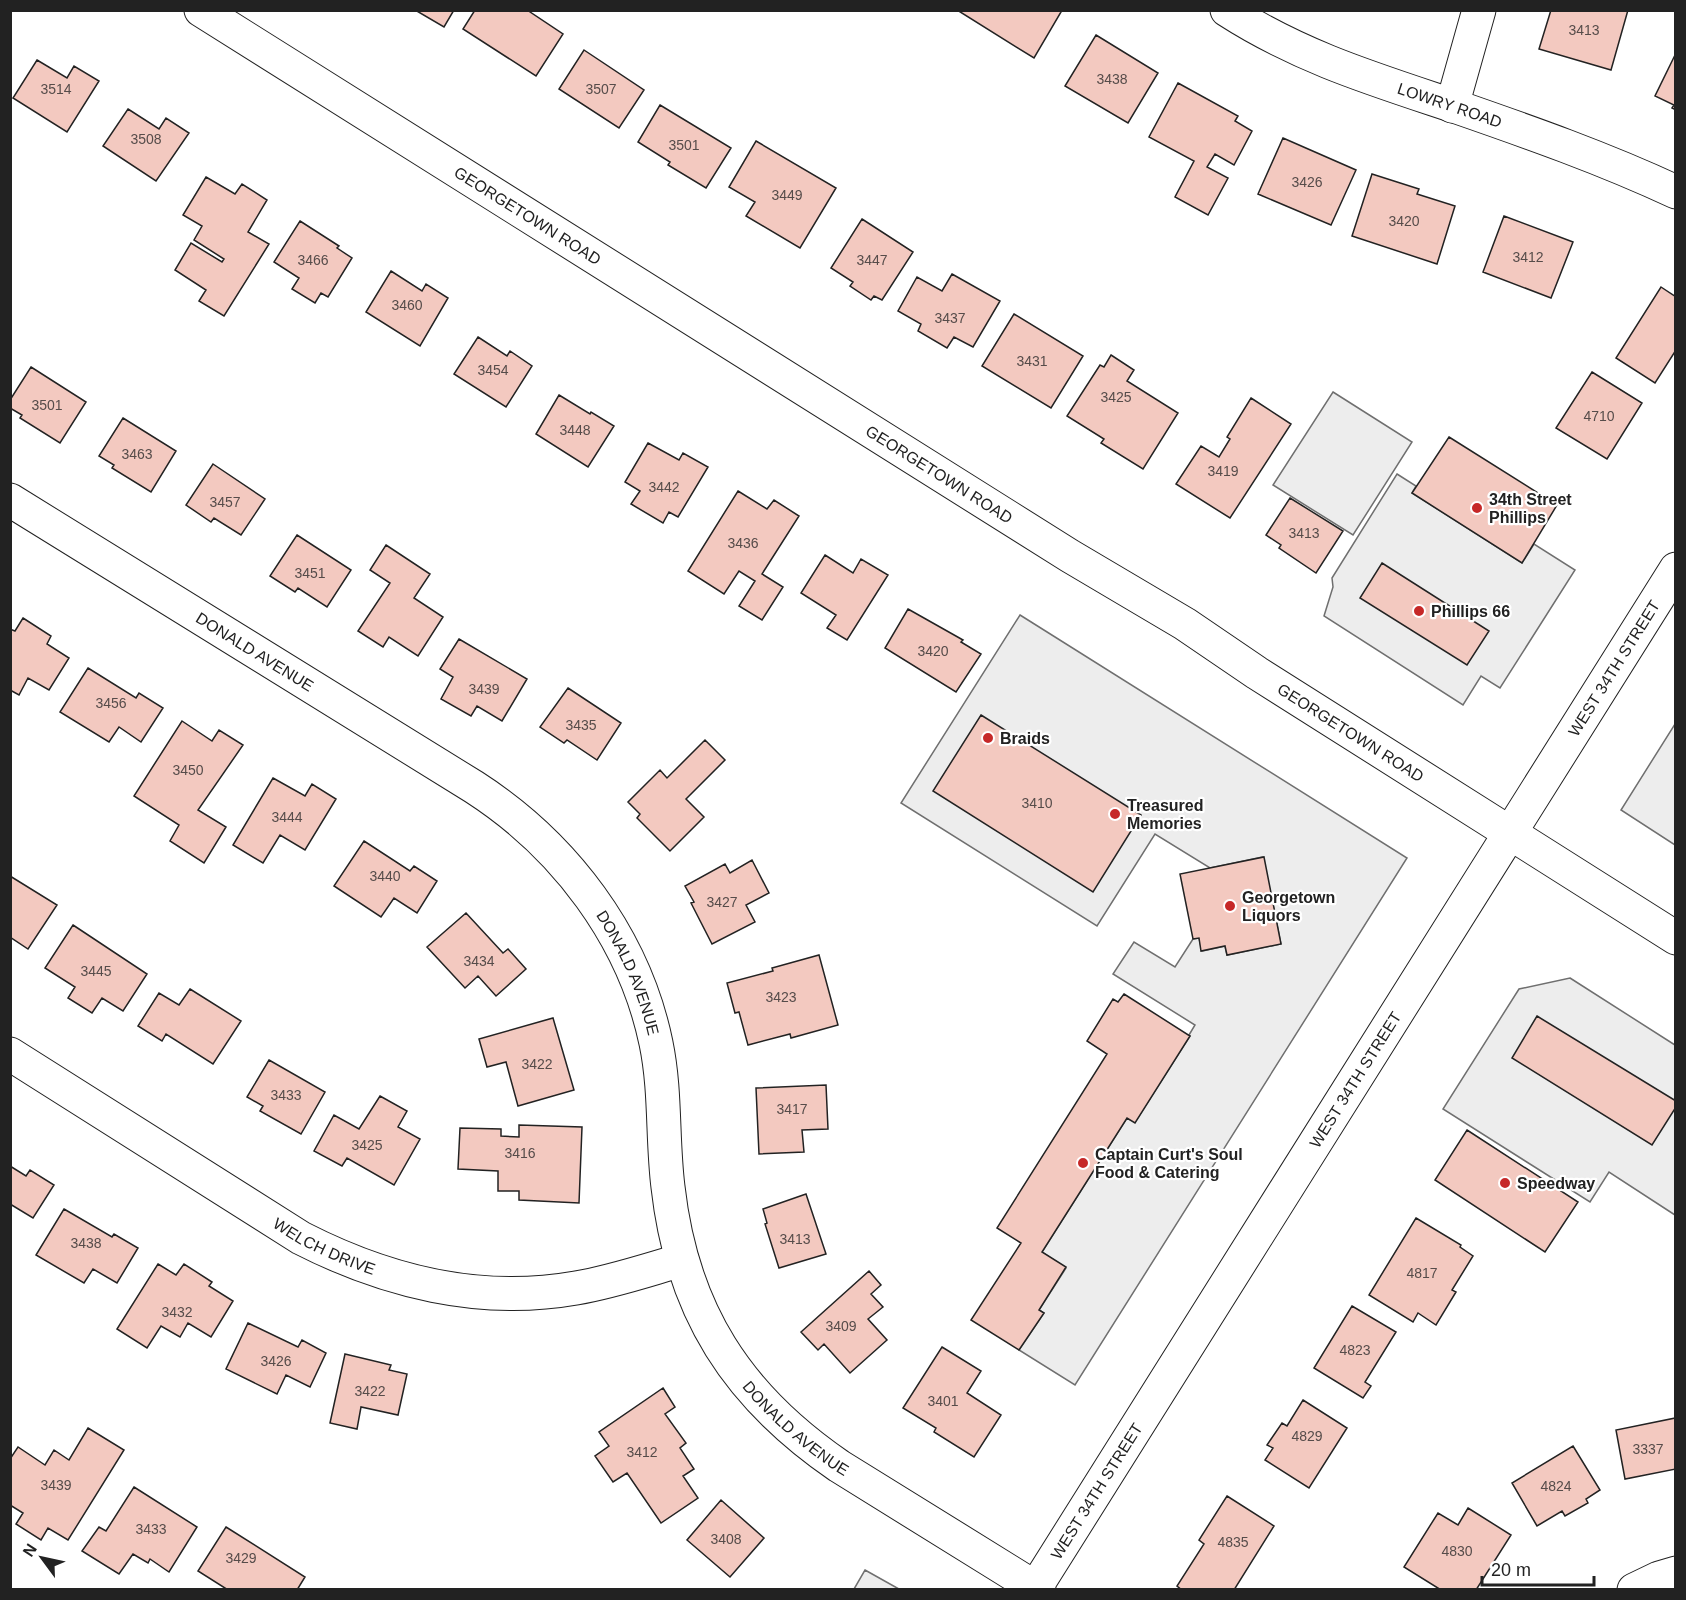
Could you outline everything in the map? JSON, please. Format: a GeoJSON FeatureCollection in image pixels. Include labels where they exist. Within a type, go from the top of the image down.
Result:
{"type":"FeatureCollection","features":[{"type":"Feature","properties":{"kind":"street","name":"GEORGETOWN ROAD"},"geometry":{"type":"LineString","coordinates":[[201,10],[1050,543],[1185,624],[1257,673],[1676,938]]}},
{"type":"Feature","properties":{"kind":"street","name":"LOWRY ROAD"},"geometry":{"type":"LineString","coordinates":[[1227,10],[1274,38],[1315,58],[1355,74],[1581,151],[1676,192]]}},
{"type":"Feature","properties":{"kind":"street"},"geometry":{"type":"LineString","coordinates":[[1452,106],[1479,10]]}},
{"type":"Feature","properties":{"kind":"street","name":"DONALD AVENUE"},"geometry":{"type":"LineString","coordinates":[[10,500],[474,787],[518,819],[556,854],[589,895],[609,925],[626,957],[645,1005],[661,1071],[667,1184],[676,1243],[700,1309],[735,1369],[769,1409],[796,1434],[839,1466],[1036,1589]]}},
{"type":"Feature","properties":{"kind":"street","name":"WEST 34TH STREET"},"geometry":{"type":"LineString","coordinates":[[1036,1589],[1676,569]]}},
{"type":"Feature","properties":{"kind":"street","name":"WELCH DRIVE"},"geometry":{"type":"LineString","coordinates":[[10,1054],[301,1238],[332,1253],[399,1278],[435,1287],[469,1291],[522,1292],[576,1288],[611,1281],[682,1260]]}},
{"type":"Feature","properties":{"kind":"street"},"geometry":{"type":"LineString","coordinates":[[1635,1590],[1659,1578],[1676,1573]]}},
{"type":"Feature","properties":{"kind":"shaded area"},"geometry":{"type":"Polygon","coordinates":[[[1333,392],[1412,442],[1353,535],[1273,485],[1333,392]]]}},
{"type":"Feature","properties":{"kind":"shaded area"},"geometry":{"type":"Polygon","coordinates":[[[1397,474],[1416,486],[1412,493],[1522,563],[1534,544],[1575,570],[1500,688],[1481,676],[1463,705],[1324,616],[1333,587],[1332,578],[1397,474]]]}},
{"type":"Feature","properties":{"kind":"shaded area"},"geometry":{"type":"Polygon","coordinates":[[[1020,615],[1407,858],[1075,1385],[1019,1350],[1044,1313],[1039,1310],[1066,1268],[1042,1252],[1127,1118],[1135,1122],[1195,1025],[1113,974],[1134,942],[1175,967],[1193,939],[1199,938],[1202,951],[1225,946],[1227,955],[1281,944],[1263,857],[1210,868],[1155,834],[1097,926],[901,803],[1020,615]]]}},
{"type":"Feature","properties":{"kind":"shaded area"},"geometry":{"type":"Polygon","coordinates":[[[1675,724],[1676,845],[1621,810],[1675,724]]]}},
{"type":"Feature","properties":{"kind":"shaded area"},"geometry":{"type":"Polygon","coordinates":[[[1570,978],[1675,1045],[1675,1215],[1609,1172],[1590,1202],[1443,1109],[1519,989],[1570,978]]]}},
{"type":"Feature","properties":{"kind":"shaded area"},"geometry":{"type":"Polygon","coordinates":[[[865,1570],[899,1589],[854,1589],[865,1570]]]}},
{"type":"Feature","properties":{"kind":"building"},"geometry":{"type":"Polygon","coordinates":[[[415,10],[454,10],[444,27],[415,10]]]}},
{"type":"Feature","properties":{"kind":"building"},"geometry":{"type":"Polygon","coordinates":[[[475,10],[527,10],[563,34],[536,76],[463,29],[475,10]]]}},
{"type":"Feature","properties":{"kind":"building"},"geometry":{"type":"Polygon","coordinates":[[[957,10],[1058,10],[1061,12],[1034,58],[957,10]]]}},
{"type":"Feature","properties":{"kind":"building"},"geometry":{"type":"Polygon","coordinates":[[[1551,10],[1628,10],[1611,70],[1539,49],[1551,10]]]}},
{"type":"Feature","properties":{"kind":"building"},"geometry":{"type":"Polygon","coordinates":[[[1096,35],[1158,73],[1128,123],[1065,86],[1096,35]]]}},
{"type":"Feature","properties":{"kind":"building"},"geometry":{"type":"Polygon","coordinates":[[[584,50],[644,90],[619,128],[559,89],[584,50]]]}},
{"type":"Feature","properties":{"kind":"building"},"geometry":{"type":"Polygon","coordinates":[[[1676,53],[1676,110],[1672,108],[1674,105],[1655,96],[1676,53]]]}},
{"type":"Feature","properties":{"kind":"building"},"geometry":{"type":"Polygon","coordinates":[[[37,60],[67,78],[74,66],[99,81],[67,132],[13,98],[37,60]]]}},
{"type":"Feature","properties":{"kind":"building"},"geometry":{"type":"Polygon","coordinates":[[[1178,83],[1238,116],[1235,121],[1252,131],[1234,165],[1215,154],[1207,167],[1228,178],[1208,215],[1175,197],[1194,161],[1149,137],[1178,83]]]}},
{"type":"Feature","properties":{"kind":"building"},"geometry":{"type":"Polygon","coordinates":[[[660,105],[731,148],[706,188],[668,165],[670,162],[638,142],[660,105]]]}},
{"type":"Feature","properties":{"kind":"building"},"geometry":{"type":"Polygon","coordinates":[[[128,109],[159,129],[166,118],[189,133],[156,181],[103,146],[128,109]]]}},
{"type":"Feature","properties":{"kind":"building"},"geometry":{"type":"Polygon","coordinates":[[[1283,138],[1356,170],[1331,225],[1258,194],[1283,138]]]}},
{"type":"Feature","properties":{"kind":"building"},"geometry":{"type":"Polygon","coordinates":[[[756,141],[836,188],[800,248],[746,216],[755,202],[729,187],[756,141]]]}},
{"type":"Feature","properties":{"kind":"building"},"geometry":{"type":"Polygon","coordinates":[[[1372,174],[1419,189],[1417,194],[1455,206],[1437,264],[1352,236],[1372,174]]]}},
{"type":"Feature","properties":{"kind":"building"},"geometry":{"type":"Polygon","coordinates":[[[206,177],[235,194],[242,184],[267,200],[248,232],[269,244],[224,316],[199,301],[206,290],[175,270],[191,243],[222,262],[224,259],[194,240],[202,226],[183,215],[206,177]]]}},
{"type":"Feature","properties":{"kind":"building"},"geometry":{"type":"Polygon","coordinates":[[[1504,216],[1573,242],[1551,298],[1483,272],[1504,216]]]}},
{"type":"Feature","properties":{"kind":"building"},"geometry":{"type":"Polygon","coordinates":[[[862,219],[913,252],[882,300],[874,296],[871,300],[850,286],[853,282],[831,268],[862,219]]]}},
{"type":"Feature","properties":{"kind":"building"},"geometry":{"type":"Polygon","coordinates":[[[300,221],[339,246],[337,248],[352,258],[328,297],[321,293],[315,303],[292,289],[299,278],[274,262],[300,221]]]}},
{"type":"Feature","properties":{"kind":"building"},"geometry":{"type":"Polygon","coordinates":[[[391,271],[422,291],[426,284],[448,298],[420,346],[366,312],[391,271]]]}},
{"type":"Feature","properties":{"kind":"building"},"geometry":{"type":"Polygon","coordinates":[[[952,274],[1000,301],[973,347],[954,337],[947,348],[918,331],[921,324],[898,311],[917,277],[942,291],[952,274]]]}},
{"type":"Feature","properties":{"kind":"building"},"geometry":{"type":"Polygon","coordinates":[[[1661,287],[1676,297],[1676,350],[1655,383],[1616,358],[1661,287]]]}},
{"type":"Feature","properties":{"kind":"building"},"geometry":{"type":"Polygon","coordinates":[[[1014,314],[1083,356],[1051,408],[982,366],[1014,314]]]}},
{"type":"Feature","properties":{"kind":"building"},"geometry":{"type":"Polygon","coordinates":[[[478,337],[507,356],[510,351],[532,366],[506,407],[454,374],[478,337]]]}},
{"type":"Feature","properties":{"kind":"building"},"geometry":{"type":"Polygon","coordinates":[[[1111,355],[1134,370],[1127,381],[1178,413],[1143,469],[1101,443],[1104,439],[1067,416],[1100,365],[1104,367],[1111,355]]]}},
{"type":"Feature","properties":{"kind":"building"},"geometry":{"type":"Polygon","coordinates":[[[31,367],[86,402],[60,443],[20,418],[22,415],[10,408],[10,400],[31,367]]]}},
{"type":"Feature","properties":{"kind":"building"},"geometry":{"type":"Polygon","coordinates":[[[1592,372],[1642,403],[1607,459],[1556,428],[1592,372]]]}},
{"type":"Feature","properties":{"kind":"building"},"geometry":{"type":"Polygon","coordinates":[[[559,395],[614,426],[588,467],[536,434],[559,395]]]}},
{"type":"Feature","properties":{"kind":"building"},"geometry":{"type":"Polygon","coordinates":[[[1251,398],[1291,424],[1230,518],[1176,484],[1201,446],[1219,457],[1230,439],[1227,437],[1251,398]]]}},
{"type":"Feature","properties":{"kind":"building"},"geometry":{"type":"Polygon","coordinates":[[[123,418],[176,451],[151,492],[112,468],[114,465],[99,456],[123,418]]]}},
{"type":"Feature","properties":{"kind":"building"},"geometry":{"type":"Polygon","coordinates":[[[1449,437],[1557,505],[1522,563],[1412,493],[1449,437]]]}},
{"type":"Feature","properties":{"kind":"building"},"geometry":{"type":"Polygon","coordinates":[[[648,443],[679,460],[683,453],[708,467],[678,517],[669,512],[663,523],[631,504],[640,491],[625,482],[648,443]]]}},
{"type":"Feature","properties":{"kind":"building"},"geometry":{"type":"Polygon","coordinates":[[[213,464],[265,499],[241,535],[214,518],[211,522],[186,505],[213,464]]]}},
{"type":"Feature","properties":{"kind":"building"},"geometry":{"type":"Polygon","coordinates":[[[738,491],[767,509],[774,500],[799,516],[762,574],[783,587],[762,620],[739,606],[755,581],[739,571],[724,594],[688,571],[738,491]]]}},
{"type":"Feature","properties":{"kind":"building"},"geometry":{"type":"Polygon","coordinates":[[[1290,498],[1343,531],[1316,573],[1279,548],[1281,545],[1266,535],[1290,498]]]}},
{"type":"Feature","properties":{"kind":"building"},"geometry":{"type":"Polygon","coordinates":[[[297,535],[351,570],[327,607],[298,588],[295,592],[270,576],[297,535]]]}},
{"type":"Feature","properties":{"kind":"building"},"geometry":{"type":"Polygon","coordinates":[[[386,545],[430,574],[414,598],[443,617],[418,656],[389,637],[383,647],[358,631],[390,583],[370,570],[386,545]]]}},
{"type":"Feature","properties":{"kind":"building"},"geometry":{"type":"Polygon","coordinates":[[[825,555],[853,573],[861,559],[888,575],[847,640],[827,628],[836,615],[801,593],[825,555]]]}},
{"type":"Feature","properties":{"kind":"building"},"geometry":{"type":"Polygon","coordinates":[[[1382,563],[1489,631],[1467,665],[1360,598],[1382,563]]]}},
{"type":"Feature","properties":{"kind":"building"},"geometry":{"type":"Polygon","coordinates":[[[908,609],[963,640],[961,642],[981,654],[956,692],[885,648],[908,609]]]}},
{"type":"Feature","properties":{"kind":"building"},"geometry":{"type":"Polygon","coordinates":[[[23,618],[51,636],[47,644],[69,658],[49,690],[28,678],[19,695],[10,690],[10,629],[15,631],[23,618]]]}},
{"type":"Feature","properties":{"kind":"building"},"geometry":{"type":"Polygon","coordinates":[[[459,639],[527,679],[502,721],[477,706],[471,716],[441,699],[453,677],[440,669],[459,639]]]}},
{"type":"Feature","properties":{"kind":"building"},"geometry":{"type":"Polygon","coordinates":[[[88,668],[136,698],[139,693],[163,708],[141,742],[119,727],[109,742],[60,712],[88,668]]]}},
{"type":"Feature","properties":{"kind":"building"},"geometry":{"type":"Polygon","coordinates":[[[568,688],[621,723],[597,760],[567,740],[564,743],[540,727],[568,688]]]}},
{"type":"Feature","properties":{"kind":"building"},"geometry":{"type":"Polygon","coordinates":[[[981,715],[1141,815],[1093,892],[933,791],[981,715]]]}},
{"type":"Feature","properties":{"kind":"building"},"geometry":{"type":"Polygon","coordinates":[[[182,721],[212,741],[219,730],[243,745],[198,810],[226,827],[204,863],[170,841],[179,825],[134,796],[182,721]]]}},
{"type":"Feature","properties":{"kind":"building"},"geometry":{"type":"Polygon","coordinates":[[[705,740],[725,760],[686,799],[704,817],[670,851],[637,818],[640,814],[628,802],[660,770],[667,778],[705,740]]]}},
{"type":"Feature","properties":{"kind":"building"},"geometry":{"type":"Polygon","coordinates":[[[273,778],[305,796],[312,784],[336,799],[305,850],[280,835],[263,863],[233,845],[273,778]]]}},
{"type":"Feature","properties":{"kind":"building"},"geometry":{"type":"Polygon","coordinates":[[[364,841],[410,871],[414,866],[437,881],[417,913],[394,898],[381,917],[334,886],[364,841]]]}},
{"type":"Feature","properties":{"kind":"building","name":"Georgetown Liquors"},"geometry":{"type":"Polygon","coordinates":[[[1264,857],[1281,944],[1227,955],[1225,946],[1201,951],[1199,938],[1193,939],[1180,874],[1264,857]]]}},
{"type":"Feature","properties":{"kind":"building"},"geometry":{"type":"Polygon","coordinates":[[[752,860],[769,893],[746,905],[755,922],[712,944],[685,886],[725,864],[730,873],[752,860]]]}},
{"type":"Feature","properties":{"kind":"building"},"geometry":{"type":"Polygon","coordinates":[[[10,876],[57,905],[28,949],[10,937],[10,876]]]}},
{"type":"Feature","properties":{"kind":"building"},"geometry":{"type":"Polygon","coordinates":[[[466,913],[503,953],[508,949],[526,969],[496,996],[478,976],[465,988],[427,947],[466,913]]]}},
{"type":"Feature","properties":{"kind":"building"},"geometry":{"type":"Polygon","coordinates":[[[73,925],[147,974],[123,1011],[102,998],[92,1013],[68,998],[75,987],[45,968],[73,925]]]}},
{"type":"Feature","properties":{"kind":"building"},"geometry":{"type":"Polygon","coordinates":[[[819,955],[838,1025],[791,1038],[790,1034],[748,1045],[739,1012],[735,1013],[727,983],[773,971],[772,968],[819,955]]]}},
{"type":"Feature","properties":{"kind":"building"},"geometry":{"type":"Polygon","coordinates":[[[190,989],[241,1021],[213,1064],[166,1034],[162,1041],[138,1026],[159,993],[179,1005],[190,989]]]}},
{"type":"Feature","properties":{"kind":"building"},"geometry":{"type":"Polygon","coordinates":[[[1124,994],[1190,1036],[1135,1123],[1127,1118],[1042,1252],[1066,1267],[1039,1310],[1044,1313],[1019,1350],[971,1320],[1021,1243],[997,1228],[1107,1054],[1087,1041],[1113,999],[1118,1002],[1124,994]]]}},
{"type":"Feature","properties":{"kind":"building"},"geometry":{"type":"Polygon","coordinates":[[[1537,1016],[1676,1101],[1676,1107],[1652,1145],[1512,1058],[1537,1016]]]}},
{"type":"Feature","properties":{"kind":"building"},"geometry":{"type":"Polygon","coordinates":[[[553,1018],[574,1090],[518,1106],[506,1062],[487,1067],[479,1039],[553,1018]]]}},
{"type":"Feature","properties":{"kind":"building"},"geometry":{"type":"Polygon","coordinates":[[[269,1060],[325,1092],[301,1134],[260,1111],[263,1106],[247,1097],[269,1060]]]}},
{"type":"Feature","properties":{"kind":"building"},"geometry":{"type":"Polygon","coordinates":[[[826,1085],[828,1129],[802,1130],[804,1152],[759,1154],[756,1088],[826,1085]]]}},
{"type":"Feature","properties":{"kind":"building"},"geometry":{"type":"Polygon","coordinates":[[[380,1096],[407,1111],[398,1127],[420,1139],[394,1185],[347,1158],[342,1166],[314,1151],[334,1115],[359,1129],[380,1096]]]}},
{"type":"Feature","properties":{"kind":"building"},"geometry":{"type":"Polygon","coordinates":[[[519,1125],[582,1127],[579,1203],[519,1200],[519,1191],[498,1191],[498,1171],[458,1169],[460,1128],[501,1129],[501,1136],[519,1137],[519,1125]]]}},
{"type":"Feature","properties":{"kind":"building"},"geometry":{"type":"Polygon","coordinates":[[[1467,1130],[1578,1202],[1545,1252],[1435,1180],[1467,1130]]]}},
{"type":"Feature","properties":{"kind":"building"},"geometry":{"type":"Polygon","coordinates":[[[10,1166],[26,1176],[30,1170],[54,1185],[33,1218],[10,1204],[10,1166]]]}},
{"type":"Feature","properties":{"kind":"building"},"geometry":{"type":"Polygon","coordinates":[[[806,1194],[826,1254],[779,1268],[765,1224],[767,1223],[763,1209],[806,1194]]]}},
{"type":"Feature","properties":{"kind":"building"},"geometry":{"type":"Polygon","coordinates":[[[64,1209],[112,1237],[114,1234],[138,1248],[117,1283],[93,1269],[84,1283],[36,1255],[64,1209]]]}},
{"type":"Feature","properties":{"kind":"building"},"geometry":{"type":"Polygon","coordinates":[[[1416,1218],[1461,1245],[1460,1247],[1473,1256],[1452,1290],[1456,1292],[1436,1325],[1418,1313],[1413,1322],[1369,1295],[1416,1218]]]}},
{"type":"Feature","properties":{"kind":"building"},"geometry":{"type":"Polygon","coordinates":[[[158,1264],[176,1275],[184,1264],[212,1282],[209,1286],[233,1301],[211,1337],[188,1323],[180,1337],[161,1326],[147,1348],[117,1329],[158,1264]]]}},
{"type":"Feature","properties":{"kind":"building"},"geometry":{"type":"Polygon","coordinates":[[[869,1271],[881,1285],[871,1294],[883,1307],[868,1319],[887,1340],[850,1373],[824,1344],[818,1350],[801,1332],[869,1271]]]}},
{"type":"Feature","properties":{"kind":"building"},"geometry":{"type":"Polygon","coordinates":[[[1352,1306],[1396,1332],[1365,1382],[1371,1386],[1363,1398],[1314,1368],[1352,1306]]]}},
{"type":"Feature","properties":{"kind":"building"},"geometry":{"type":"Polygon","coordinates":[[[248,1323],[298,1347],[302,1340],[326,1353],[310,1387],[286,1375],[277,1394],[226,1369],[248,1323]]]}},
{"type":"Feature","properties":{"kind":"building"},"geometry":{"type":"Polygon","coordinates":[[[942,1347],[981,1371],[967,1393],[1001,1415],[974,1457],[934,1432],[936,1428],[903,1408],[942,1347]]]}},
{"type":"Feature","properties":{"kind":"building"},"geometry":{"type":"Polygon","coordinates":[[[345,1354],[391,1365],[389,1370],[407,1374],[398,1415],[361,1407],[357,1429],[330,1423],[345,1354]]]}},
{"type":"Feature","properties":{"kind":"building"},"geometry":{"type":"Polygon","coordinates":[[[663,1388],[675,1407],[665,1414],[686,1443],[680,1448],[694,1469],[683,1476],[698,1498],[661,1523],[627,1473],[613,1482],[595,1456],[609,1446],[599,1432],[663,1388]]]}},
{"type":"Feature","properties":{"kind":"building"},"geometry":{"type":"Polygon","coordinates":[[[1303,1400],[1347,1428],[1309,1488],[1265,1460],[1273,1448],[1267,1445],[1282,1423],[1287,1426],[1303,1400]]]}},
{"type":"Feature","properties":{"kind":"building"},"geometry":{"type":"Polygon","coordinates":[[[1676,1413],[1676,1469],[1625,1479],[1616,1430],[1675,1418],[1676,1413]]]}},
{"type":"Feature","properties":{"kind":"building"},"geometry":{"type":"Polygon","coordinates":[[[88,1428],[124,1450],[68,1540],[48,1528],[41,1540],[16,1524],[23,1513],[10,1505],[10,1459],[18,1447],[45,1465],[54,1450],[69,1460],[88,1428]]]}},
{"type":"Feature","properties":{"kind":"building"},"geometry":{"type":"Polygon","coordinates":[[[1573,1446],[1600,1490],[1586,1499],[1588,1503],[1565,1516],[1562,1511],[1537,1526],[1512,1483],[1573,1446]]]}},
{"type":"Feature","properties":{"kind":"building"},"geometry":{"type":"Polygon","coordinates":[[[134,1487],[197,1527],[169,1572],[150,1559],[148,1563],[133,1554],[119,1574],[82,1551],[99,1527],[106,1531],[134,1487]]]}},
{"type":"Feature","properties":{"kind":"building"},"geometry":{"type":"Polygon","coordinates":[[[1227,1496],[1274,1526],[1234,1590],[1182,1590],[1177,1586],[1204,1544],[1199,1540],[1227,1496]]]}},
{"type":"Feature","properties":{"kind":"building"},"geometry":{"type":"Polygon","coordinates":[[[721,1500],[764,1538],[730,1577],[687,1540],[721,1500]]]}},
{"type":"Feature","properties":{"kind":"building"},"geometry":{"type":"Polygon","coordinates":[[[1468,1508],[1511,1535],[1476,1590],[1441,1590],[1404,1567],[1438,1513],[1458,1525],[1468,1508]]]}},
{"type":"Feature","properties":{"kind":"building"},"geometry":{"type":"Polygon","coordinates":[[[226,1527],[305,1577],[297,1590],[228,1590],[198,1571],[226,1527]]]}},
{"type":"Feature","properties":{"kind":"place","name":"34th Street Phillips"},"geometry":{"type":"Point","coordinates":[1477,508]}},
{"type":"Feature","properties":{"kind":"place","name":"Phillips 66"},"geometry":{"type":"Point","coordinates":[1419,611]}},
{"type":"Feature","properties":{"kind":"place","name":"Braids"},"geometry":{"type":"Point","coordinates":[988,738]}},
{"type":"Feature","properties":{"kind":"place","name":"Treasured Memories"},"geometry":{"type":"Point","coordinates":[1115,814]}},
{"type":"Feature","properties":{"kind":"place","name":"Georgetown Liquors"},"geometry":{"type":"Point","coordinates":[1230,906]}},
{"type":"Feature","properties":{"kind":"place","name":"Captain Curt's Soul Food & Catering"},"geometry":{"type":"Point","coordinates":[1083,1163]}},
{"type":"Feature","properties":{"kind":"place","name":"Speedway"},"geometry":{"type":"Point","coordinates":[1505,1183]}}]}
